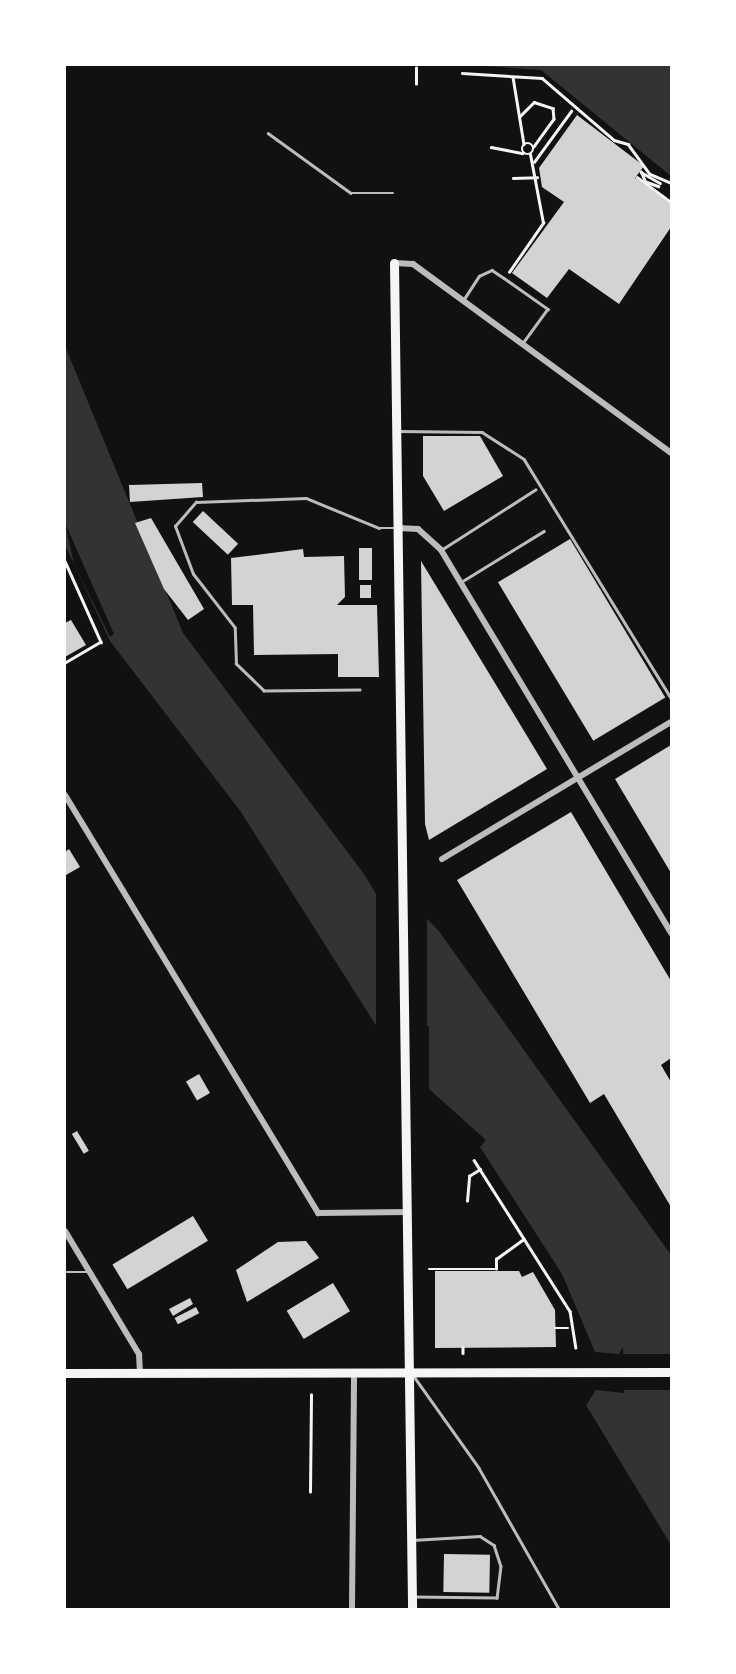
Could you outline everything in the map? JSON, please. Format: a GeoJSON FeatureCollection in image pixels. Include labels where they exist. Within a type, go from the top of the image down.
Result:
{"type":"FeatureCollection","features":[{"type":"Feature","properties":{"kind":"main road"},"geometry":{"type":"LineString","coordinates":[[394,263],[411,1372],[412,1609]]}},
{"type":"Feature","properties":{"kind":"main road"},"geometry":{"type":"LineString","coordinates":[[65,1373],[671,1371]]}},
{"type":"Feature","properties":{"kind":"street"},"geometry":{"type":"LineString","coordinates":[[394,263],[413,264],[671,453]]}},
{"type":"Feature","properties":{"kind":"street"},"geometry":{"type":"LineString","coordinates":[[398,528],[418,529],[441,550],[580,775],[671,933]]}},
{"type":"Feature","properties":{"kind":"street"},"geometry":{"type":"LineString","coordinates":[[442,859],[671,722]]}},
{"type":"Feature","properties":{"kind":"street"},"geometry":{"type":"LineString","coordinates":[[65,795],[318,1213],[408,1212]]}},
{"type":"Feature","properties":{"kind":"street"},"geometry":{"type":"LineString","coordinates":[[65,1231],[139,1354],[140,1373]]}},
{"type":"Feature","properties":{"kind":"street"},"geometry":{"type":"LineString","coordinates":[[352,1609],[354,1372]]}},
{"type":"Feature","properties":{"kind":"lane"},"geometry":{"type":"LineString","coordinates":[[268,133],[351,193],[393,193]]}},
{"type":"Feature","properties":{"kind":"lane"},"geometry":{"type":"LineString","coordinates":[[463,301],[479,276],[492,270],[548,309],[523,345]]}},
{"type":"Feature","properties":{"kind":"lane"},"geometry":{"type":"LineString","coordinates":[[397,431],[482,432],[524,459],[671,698]]}},
{"type":"Feature","properties":{"kind":"lane"},"geometry":{"type":"LineString","coordinates":[[441,550],[535,491]]}},
{"type":"Feature","properties":{"kind":"lane"},"geometry":{"type":"LineString","coordinates":[[360,690],[264,691],[236,664],[235,628],[193,574],[175,526],[196,502],[306,498],[379,528],[398,528]]}},
{"type":"Feature","properties":{"kind":"lane"},"geometry":{"type":"LineString","coordinates":[[461,582],[544,531]]}},
{"type":"Feature","properties":{"kind":"lane"},"geometry":{"type":"LineString","coordinates":[[65,1272],[89,1272]]}},
{"type":"Feature","properties":{"kind":"lane"},"geometry":{"type":"LineString","coordinates":[[411,1372],[478,1468],[559,1609]]}},
{"type":"Feature","properties":{"kind":"lane"},"geometry":{"type":"LineString","coordinates":[[412,1540],[480,1536],[494,1545],[501,1566],[497,1598],[412,1597]]}},
{"type":"Feature","properties":{"kind":"path"},"geometry":{"type":"LineString","coordinates":[[416,68],[416,84]]}},
{"type":"Feature","properties":{"kind":"path"},"geometry":{"type":"LineString","coordinates":[[462,73],[542,78],[579,113],[592,114],[614,140],[628,144],[659,184]]}},
{"type":"Feature","properties":{"kind":"path"},"geometry":{"type":"LineString","coordinates":[[513,77],[524,144],[523,153]]}},
{"type":"Feature","properties":{"kind":"path"},"geometry":{"type":"LineString","coordinates":[[504,278],[543,223],[537,177],[530,154],[554,119],[553,108],[534,102],[519,117]]}},
{"type":"Feature","properties":{"kind":"path"},"geometry":{"type":"LineString","coordinates":[[533,163],[571,111]]}},
{"type":"Feature","properties":{"kind":"path"},"geometry":{"type":"LineString","coordinates":[[524,144],[534,147]]}},
{"type":"Feature","properties":{"kind":"path"},"geometry":{"type":"LineString","coordinates":[[491,147],[530,154]]}},
{"type":"Feature","properties":{"kind":"path"},"geometry":{"type":"LineString","coordinates":[[647,183],[641,172],[659,184]]}},
{"type":"Feature","properties":{"kind":"path"},"geometry":{"type":"LineString","coordinates":[[513,178],[537,177]]}},
{"type":"Feature","properties":{"kind":"path"},"geometry":{"type":"LineString","coordinates":[[637,177],[671,202]]}},
{"type":"Feature","properties":{"kind":"path"},"geometry":{"type":"LineString","coordinates":[[647,183],[671,183]]}},
{"type":"Feature","properties":{"kind":"path"},"geometry":{"type":"LineString","coordinates":[[65,561],[101,642],[65,663]]}},
{"type":"Feature","properties":{"kind":"path"},"geometry":{"type":"LineString","coordinates":[[474,1160],[570,1311],[568,1328],[576,1348]]}},
{"type":"Feature","properties":{"kind":"path"},"geometry":{"type":"LineString","coordinates":[[467,1201],[469,1176],[480,1169]]}},
{"type":"Feature","properties":{"kind":"path"},"geometry":{"type":"LineString","coordinates":[[429,1269],[496,1269],[496,1259],[524,1239]]}},
{"type":"Feature","properties":{"kind":"path"},"geometry":{"type":"LineString","coordinates":[[555,1328],[568,1328]]}},
{"type":"Feature","properties":{"kind":"path"},"geometry":{"type":"LineString","coordinates":[[463,1347],[463,1353]]}},
{"type":"Feature","properties":{"kind":"path"},"geometry":{"type":"LineString","coordinates":[[310,1492],[311,1395]]}},
{"type":"Feature","properties":{"kind":"shaded area"},"geometry":{"type":"Polygon","coordinates":[[[469,65],[671,65],[671,176],[541,70],[469,65]]]}},
{"type":"Feature","properties":{"kind":"shaded area"},"geometry":{"type":"Polygon","coordinates":[[[65,346],[183,633],[364,874],[376,894],[376,919],[427,919],[438,930],[671,1255],[671,1545],[586,1405],[596,1390],[624,1393],[623,1347],[619,1354],[595,1352],[562,1274],[480,1147],[486,1140],[429,1089],[429,1026],[377,1027],[241,812],[110,641],[65,545],[65,346]]]}},
{"type":"Feature","properties":{"kind":"pier"},"geometry":{"type":"Polygon","coordinates":[[[65,523],[114,634],[110,637],[74,564],[65,523]]]}},
{"type":"Feature","properties":{"kind":"pier"},"geometry":{"type":"Polygon","coordinates":[[[376,919],[427,919],[427,1027],[376,1027],[376,919]]]}},
{"type":"Feature","properties":{"kind":"pier"},"geometry":{"type":"Polygon","coordinates":[[[592,1354],[671,1354],[671,1390],[593,1390],[620,1386],[619,1357],[592,1354]]]}},
{"type":"Feature","properties":{"kind":"building"},"geometry":{"type":"Polygon","coordinates":[[[577,115],[644,166],[635,178],[671,203],[671,227],[619,304],[569,269],[547,298],[512,273],[564,202],[542,187],[539,168],[577,115]]]}},
{"type":"Feature","properties":{"kind":"building"},"geometry":{"type":"Polygon","coordinates":[[[423,436],[480,436],[503,476],[444,511],[423,476],[423,436]]]}},
{"type":"Feature","properties":{"kind":"building"},"geometry":{"type":"Polygon","coordinates":[[[202,483],[203,497],[130,502],[129,485],[202,483]]]}},
{"type":"Feature","properties":{"kind":"building"},"geometry":{"type":"Polygon","coordinates":[[[203,511],[238,544],[228,555],[193,522],[203,511]]]}},
{"type":"Feature","properties":{"kind":"building"},"geometry":{"type":"Polygon","coordinates":[[[151,518],[204,609],[188,620],[164,589],[135,523],[151,518]]]}},
{"type":"Feature","properties":{"kind":"building"},"geometry":{"type":"Polygon","coordinates":[[[570,539],[665,698],[593,741],[498,582],[570,539]]]}},
{"type":"Feature","properties":{"kind":"building"},"geometry":{"type":"Polygon","coordinates":[[[359,548],[372,548],[372,580],[359,580],[359,548]]]}},
{"type":"Feature","properties":{"kind":"building"},"geometry":{"type":"Polygon","coordinates":[[[303,549],[304,557],[344,556],[345,597],[337,605],[377,605],[379,677],[338,677],[338,654],[254,655],[253,605],[232,605],[231,558],[303,549]]]}},
{"type":"Feature","properties":{"kind":"building"},"geometry":{"type":"Polygon","coordinates":[[[421,561],[547,769],[429,840],[425,824],[421,561]]]}},
{"type":"Feature","properties":{"kind":"building"},"geometry":{"type":"Polygon","coordinates":[[[360,585],[371,585],[371,598],[360,598],[360,585]]]}},
{"type":"Feature","properties":{"kind":"building"},"geometry":{"type":"Polygon","coordinates":[[[71,620],[86,645],[65,657],[65,623],[71,620]]]}},
{"type":"Feature","properties":{"kind":"building"},"geometry":{"type":"Polygon","coordinates":[[[671,745],[671,873],[615,779],[671,745]]]}},
{"type":"Feature","properties":{"kind":"building"},"geometry":{"type":"Polygon","coordinates":[[[571,812],[671,981],[671,1058],[661,1065],[671,1082],[671,1207],[604,1094],[590,1103],[457,880],[571,812]]]}},
{"type":"Feature","properties":{"kind":"building"},"geometry":{"type":"Polygon","coordinates":[[[69,849],[80,867],[66,875],[65,852],[69,849]]]}},
{"type":"Feature","properties":{"kind":"building"},"geometry":{"type":"Polygon","coordinates":[[[199,1074],[210,1093],[197,1101],[186,1082],[199,1074]]]}},
{"type":"Feature","properties":{"kind":"building"},"geometry":{"type":"Polygon","coordinates":[[[77,1131],[89,1151],[84,1154],[72,1134],[77,1131]]]}},
{"type":"Feature","properties":{"kind":"building"},"geometry":{"type":"Polygon","coordinates":[[[193,1216],[208,1241],[127,1289],[112,1264],[193,1216]]]}},
{"type":"Feature","properties":{"kind":"building"},"geometry":{"type":"Polygon","coordinates":[[[306,1241],[319,1258],[247,1302],[236,1270],[278,1242],[306,1241]]]}},
{"type":"Feature","properties":{"kind":"building"},"geometry":{"type":"Polygon","coordinates":[[[435,1271],[519,1271],[522,1277],[533,1272],[555,1310],[556,1347],[435,1348],[435,1271]]]}},
{"type":"Feature","properties":{"kind":"building"},"geometry":{"type":"Polygon","coordinates":[[[333,1283],[350,1311],[304,1339],[287,1311],[333,1283]]]}},
{"type":"Feature","properties":{"kind":"building"},"geometry":{"type":"Polygon","coordinates":[[[190,1298],[193,1304],[173,1316],[169,1309],[190,1298]]]}},
{"type":"Feature","properties":{"kind":"building"},"geometry":{"type":"Polygon","coordinates":[[[196,1307],[199,1313],[178,1324],[175,1318],[196,1307]]]}},
{"type":"Feature","properties":{"kind":"building"},"geometry":{"type":"Polygon","coordinates":[[[444,1554],[490,1555],[489,1593],[443,1592],[444,1554]]]}}]}
